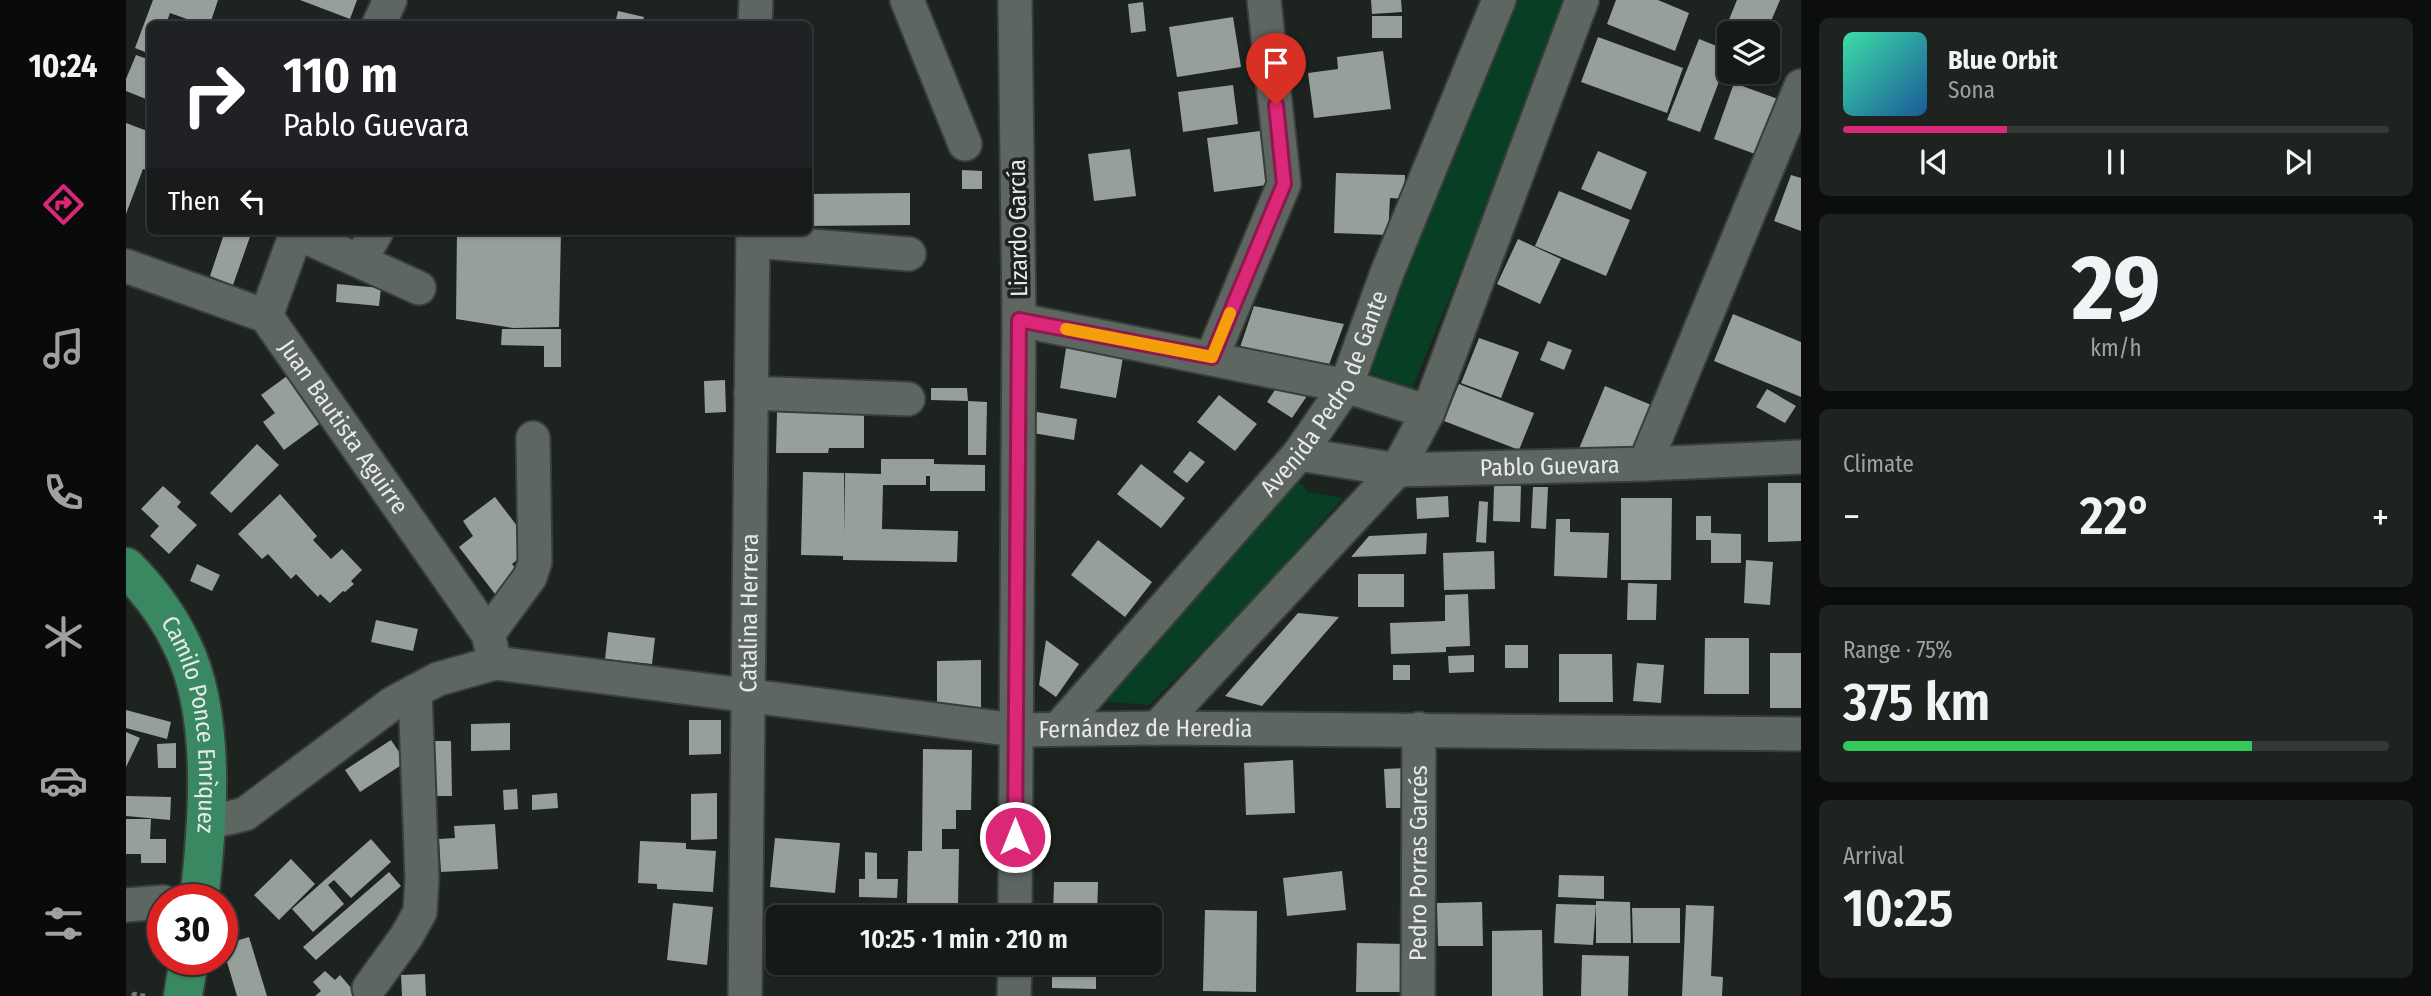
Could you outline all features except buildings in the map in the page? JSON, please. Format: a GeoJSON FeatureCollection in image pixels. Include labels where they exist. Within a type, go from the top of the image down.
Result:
{"type":"FeatureCollection","features":[{"type":"Feature","properties":{"kind":"main road","name":"Camilo Ponce Enrìquez"},"geometry":{"type":"LineString","coordinates":[[126,567],[162,608],[183,646],[198,689],[205,747],[207,823],[201,884]]}},
{"type":"Feature","properties":{"kind":"main road"},"geometry":{"type":"LineString","coordinates":[[183,996],[186,975]]}},
{"type":"Feature","properties":{"kind":"street"},"geometry":{"type":"LineString","coordinates":[[380,21],[390,0]]}},
{"type":"Feature","properties":{"kind":"street"},"geometry":{"type":"LineString","coordinates":[[755,21],[756,0]]}},
{"type":"Feature","properties":{"kind":"street"},"geometry":{"type":"LineString","coordinates":[[907,0],[965,144]]}},
{"type":"Feature","properties":{"kind":"street","name":"Lizardo García"},"geometry":{"type":"LineString","coordinates":[[1015,0],[1019,320],[1015,905]]}},
{"type":"Feature","properties":{"kind":"street"},"geometry":{"type":"LineString","coordinates":[[1212,357],[1284,184],[1264,0]]}},
{"type":"Feature","properties":{"kind":"street","name":"Avenida Pedro de Gante"},"geometry":{"type":"LineString","coordinates":[[1059,728],[1299,454],[1346,386],[1387,273],[1499,0]]}},
{"type":"Feature","properties":{"kind":"street"},"geometry":{"type":"LineString","coordinates":[[1157,728],[1397,470],[1428,412],[1582,0]]}},
{"type":"Feature","properties":{"kind":"street"},"geometry":{"type":"LineString","coordinates":[[1644,464],[1801,86]]}},
{"type":"Feature","properties":{"kind":"street"},"geometry":{"type":"LineString","coordinates":[[266,316],[296,235]]}},
{"type":"Feature","properties":{"kind":"street"},"geometry":{"type":"LineString","coordinates":[[304,235],[419,288]]}},
{"type":"Feature","properties":{"kind":"street"},"geometry":{"type":"LineString","coordinates":[[360,260],[375,235]]}},
{"type":"Feature","properties":{"kind":"street"},"geometry":{"type":"LineString","coordinates":[[753,236],[909,254]]}},
{"type":"Feature","properties":{"kind":"street","name":"Catalina Herrera"},"geometry":{"type":"LineString","coordinates":[[745,996],[753,236]]}},
{"type":"Feature","properties":{"kind":"street","name":"Juan Bautista Aguirre"},"geometry":{"type":"LineString","coordinates":[[126,266],[266,316],[492,648]]}},
{"type":"Feature","properties":{"kind":"street"},"geometry":{"type":"LineString","coordinates":[[1019,320],[1346,386],[1428,412]]}},
{"type":"Feature","properties":{"kind":"street"},"geometry":{"type":"LineString","coordinates":[[751,393],[908,399]]}},
{"type":"Feature","properties":{"kind":"street"},"geometry":{"type":"LineString","coordinates":[[207,823],[245,814],[393,703],[492,648],[530,577],[535,562],[533,438]]}},
{"type":"Feature","properties":{"kind":"street","name":"Pablo Guevara"},"geometry":{"type":"LineString","coordinates":[[1299,454],[1397,470],[1801,457]]}},
{"type":"Feature","properties":{"kind":"street","name":"Fernández de Heredia"},"geometry":{"type":"LineString","coordinates":[[492,648],[748,695],[1015,730],[1157,728],[1801,733]]}},
{"type":"Feature","properties":{"kind":"street"},"geometry":{"type":"LineString","coordinates":[[369,988],[406,937],[420,912],[422,878],[415,691]]}},
{"type":"Feature","properties":{"kind":"street","name":"Pedro Porras Garcés"},"geometry":{"type":"LineString","coordinates":[[1418,996],[1419,729]]}},
{"type":"Feature","properties":{"kind":"street"},"geometry":{"type":"LineString","coordinates":[[126,905],[147,903]]}},
{"type":"Feature","properties":{"kind":"street"},"geometry":{"type":"LineString","coordinates":[[1014,975],[1014,996]]}},
{"type":"Feature","properties":{"kind":"path"},"geometry":{"type":"LineString","coordinates":[[133,996],[145,996]]}},
{"type":"Feature","properties":{"kind":"green space"},"geometry":{"type":"Polygon","coordinates":[[[1514,0],[1572,0],[1412,389],[1363,370],[1514,0]]]}},
{"type":"Feature","properties":{"kind":"green space"},"geometry":{"type":"Polygon","coordinates":[[[1293,474],[1308,492],[1343,498],[1242,612],[1149,705],[1099,701],[1293,474]]]}},
{"type":"Feature","properties":{"kind":"slow traffic"},"geometry":{"type":"LineString","coordinates":[[1066,329],[1212,357],[1230,313]]}},
{"type":"Feature","properties":{"kind":"route"},"geometry":{"type":"LineString","coordinates":[[1015,837],[1019,320],[1212,357],[1284,184],[1276,105]]}}]}
